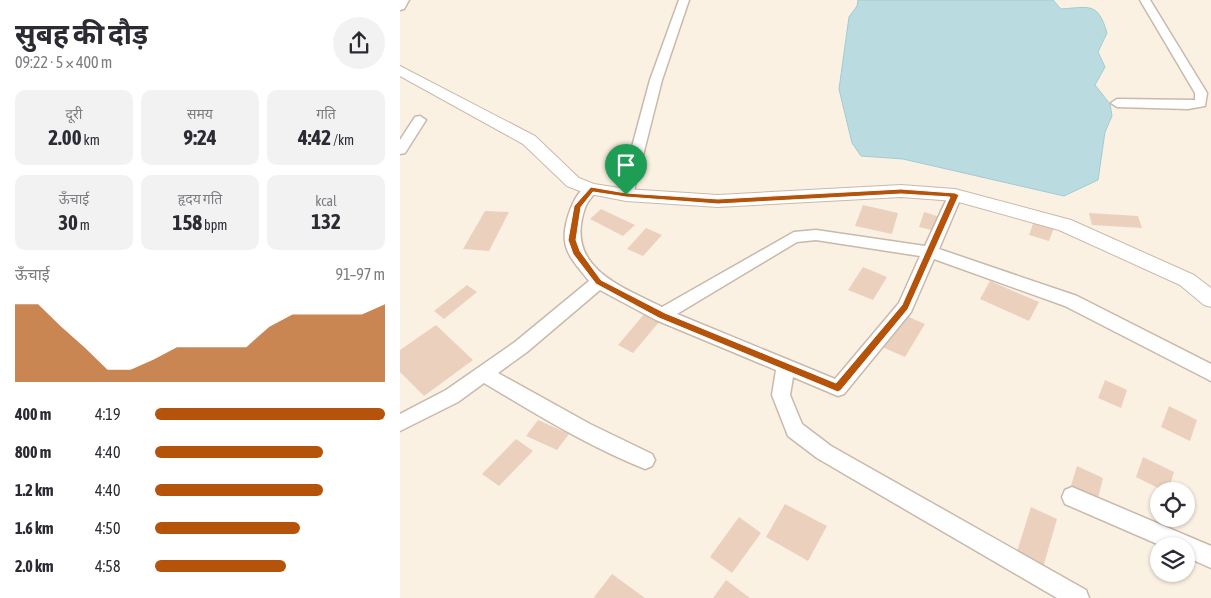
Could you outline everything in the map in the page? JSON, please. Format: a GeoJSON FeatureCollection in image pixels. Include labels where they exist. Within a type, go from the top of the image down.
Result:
{"type":"FeatureCollection","features":[{"type":"Feature","properties":{"kind":"street"},"geometry":{"type":"LineString","coordinates":[[400,6],[404,0]]}},
{"type":"Feature","properties":{"kind":"street"},"geometry":{"type":"LineString","coordinates":[[626,195],[656,80],[684,0]]}},
{"type":"Feature","properties":{"kind":"street"},"geometry":{"type":"LineString","coordinates":[[1117,103],[1188,105],[1201,102],[1200,93],[1145,0]]}},
{"type":"Feature","properties":{"kind":"street"},"geometry":{"type":"LineString","coordinates":[[400,70],[529,140],[573,182],[591,189],[626,195],[718,201],[901,191],[955,195],[1065,225],[1187,280],[1211,299]]}},
{"type":"Feature","properties":{"kind":"street"},"geometry":{"type":"LineString","coordinates":[[400,150],[420,120]]}},
{"type":"Feature","properties":{"kind":"street"},"geometry":{"type":"LineString","coordinates":[[591,189],[578,206],[572,240],[576,252],[599,282],[662,315],[838,388],[905,307],[955,195]]}},
{"type":"Feature","properties":{"kind":"street"},"geometry":{"type":"LineString","coordinates":[[662,315],[794,237],[816,235],[930,252],[1046,291],[1071,301],[1211,373]]}},
{"type":"Feature","properties":{"kind":"street"},"geometry":{"type":"LineString","coordinates":[[400,423],[452,396],[521,347],[599,282]]}},
{"type":"Feature","properties":{"kind":"street"},"geometry":{"type":"LineString","coordinates":[[786,366],[781,395],[795,430],[824,452],[1078,598]]}},
{"type":"Feature","properties":{"kind":"street"},"geometry":{"type":"LineString","coordinates":[[483,374],[549,413],[598,439],[645,460]]}},
{"type":"Feature","properties":{"kind":"street"},"geometry":{"type":"LineString","coordinates":[[1072,497],[1211,557]]}},
{"type":"Feature","properties":{"kind":"water"},"geometry":{"type":"Polygon","coordinates":[[[858,0],[1053,0],[1061,9],[1086,8],[1096,11],[1104,23],[1107,33],[1098,52],[1105,67],[1095,85],[1110,104],[1112,116],[1105,132],[1098,180],[1064,196],[903,159],[861,156],[852,143],[839,89],[849,17],[857,6],[858,0]]]}},
{"type":"Feature","properties":{"kind":"building"},"geometry":{"type":"Polygon","coordinates":[[[863,205],[898,213],[892,234],[855,226],[863,205]]]}},
{"type":"Feature","properties":{"kind":"building"},"geometry":{"type":"Polygon","coordinates":[[[601,209],[635,225],[623,236],[590,219],[601,209]]]}},
{"type":"Feature","properties":{"kind":"building"},"geometry":{"type":"Polygon","coordinates":[[[485,211],[509,212],[489,251],[463,249],[485,211]]]}},
{"type":"Feature","properties":{"kind":"building"},"geometry":{"type":"Polygon","coordinates":[[[924,212],[940,217],[936,231],[919,227],[924,212]]]}},
{"type":"Feature","properties":{"kind":"building"},"geometry":{"type":"Polygon","coordinates":[[[1089,213],[1138,216],[1142,228],[1092,225],[1089,213]]]}},
{"type":"Feature","properties":{"kind":"building"},"geometry":{"type":"Polygon","coordinates":[[[1035,218],[1055,225],[1049,241],[1029,235],[1035,218]]]}},
{"type":"Feature","properties":{"kind":"building"},"geometry":{"type":"Polygon","coordinates":[[[646,228],[662,235],[643,256],[627,249],[646,228]]]}},
{"type":"Feature","properties":{"kind":"building"},"geometry":{"type":"Polygon","coordinates":[[[863,267],[887,277],[873,300],[848,290],[863,267]]]}},
{"type":"Feature","properties":{"kind":"building"},"geometry":{"type":"Polygon","coordinates":[[[990,281],[1039,302],[1029,321],[980,299],[990,281]]]}},
{"type":"Feature","properties":{"kind":"building"},"geometry":{"type":"Polygon","coordinates":[[[467,285],[477,292],[444,319],[434,311],[467,285]]]}},
{"type":"Feature","properties":{"kind":"building"},"geometry":{"type":"Polygon","coordinates":[[[645,313],[660,321],[633,353],[618,345],[645,313]]]}},
{"type":"Feature","properties":{"kind":"building"},"geometry":{"type":"Polygon","coordinates":[[[902,314],[925,324],[905,357],[882,347],[902,314]]]}},
{"type":"Feature","properties":{"kind":"building"},"geometry":{"type":"Polygon","coordinates":[[[436,325],[473,360],[424,396],[400,372],[400,350],[436,325]]]}},
{"type":"Feature","properties":{"kind":"building"},"geometry":{"type":"Polygon","coordinates":[[[1105,380],[1127,390],[1121,408],[1098,398],[1105,380]]]}},
{"type":"Feature","properties":{"kind":"building"},"geometry":{"type":"Polygon","coordinates":[[[1169,406],[1197,420],[1190,441],[1161,427],[1169,406]]]}},
{"type":"Feature","properties":{"kind":"building"},"geometry":{"type":"Polygon","coordinates":[[[538,420],[569,434],[557,450],[526,436],[538,420]]]}},
{"type":"Feature","properties":{"kind":"building"},"geometry":{"type":"Polygon","coordinates":[[[516,439],[533,451],[499,486],[482,474],[516,439]]]}},
{"type":"Feature","properties":{"kind":"building"},"geometry":{"type":"Polygon","coordinates":[[[1143,457],[1174,472],[1171,482],[1150,482],[1150,484],[1136,477],[1143,457]]]}},
{"type":"Feature","properties":{"kind":"building"},"geometry":{"type":"Polygon","coordinates":[[[1077,466],[1103,478],[1097,502],[1070,489],[1077,466]]]}},
{"type":"Feature","properties":{"kind":"building"},"geometry":{"type":"Polygon","coordinates":[[[785,504],[827,526],[808,561],[766,537],[785,504]]]}},
{"type":"Feature","properties":{"kind":"building"},"geometry":{"type":"Polygon","coordinates":[[[1031,507],[1057,519],[1042,571],[1015,558],[1031,507]]]}},
{"type":"Feature","properties":{"kind":"building"},"geometry":{"type":"Polygon","coordinates":[[[739,517],[761,533],[732,573],[710,557],[739,517]]]}},
{"type":"Feature","properties":{"kind":"building"},"geometry":{"type":"Polygon","coordinates":[[[612,574],[645,598],[594,597],[612,574]]]}},
{"type":"Feature","properties":{"kind":"building"},"geometry":{"type":"Polygon","coordinates":[[[726,580],[750,598],[713,598],[726,580]]]}},
{"type":"Feature","properties":{"kind":"route"},"geometry":{"type":"LineString","coordinates":[[591,189],[626,195],[718,201],[901,191],[955,195],[905,307],[838,388],[662,315],[599,282],[576,252],[572,240],[578,206],[591,189]]}}]}
